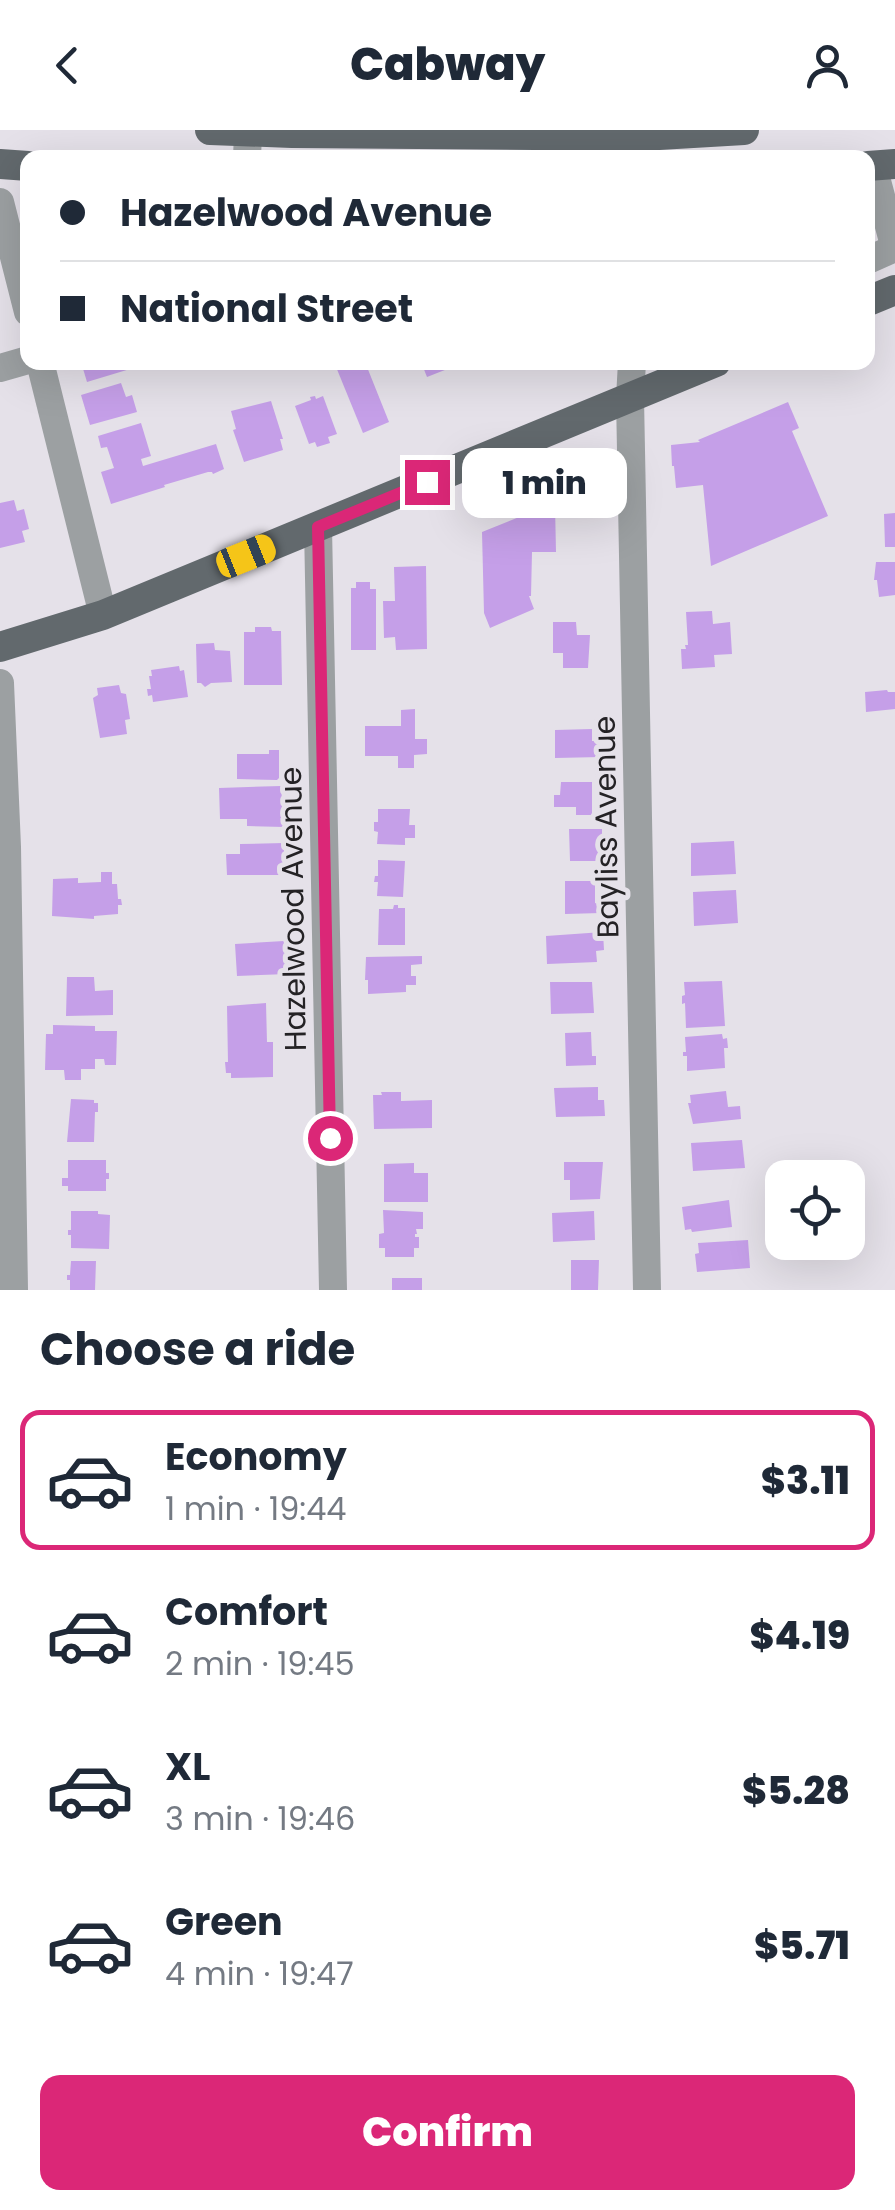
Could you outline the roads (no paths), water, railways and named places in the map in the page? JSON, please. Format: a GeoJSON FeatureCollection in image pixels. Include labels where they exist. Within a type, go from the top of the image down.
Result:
{"type":"FeatureCollection","features":[{"type":"Feature","properties":{"kind":"main road"},"geometry":{"type":"LineString","coordinates":[[210,130],[247,145],[292,132],[642,141],[744,130]]}},
{"type":"Feature","properties":{"kind":"main road"},"geometry":{"type":"LineString","coordinates":[[0,647],[103,615],[697,370]]}},
{"type":"Feature","properties":{"kind":"street"},"geometry":{"type":"LineString","coordinates":[[879,165],[875,202],[895,249]]}},
{"type":"Feature","properties":{"kind":"street"},"geometry":{"type":"LineString","coordinates":[[0,202],[9,280]]}},
{"type":"Feature","properties":{"kind":"street"},"geometry":{"type":"LineString","coordinates":[[42,370],[103,615]]}},
{"type":"Feature","properties":{"kind":"street","name":"Bayliss Avenue"},"geometry":{"type":"LineString","coordinates":[[632,370],[647,1290]]}},
{"type":"Feature","properties":{"kind":"street","name":"Hazelwood Avenue"},"geometry":{"type":"LineString","coordinates":[[318,527],[333,1290]]}},
{"type":"Feature","properties":{"kind":"street"},"geometry":{"type":"LineString","coordinates":[[0,682],[8,866],[14,1290]]}}]}
